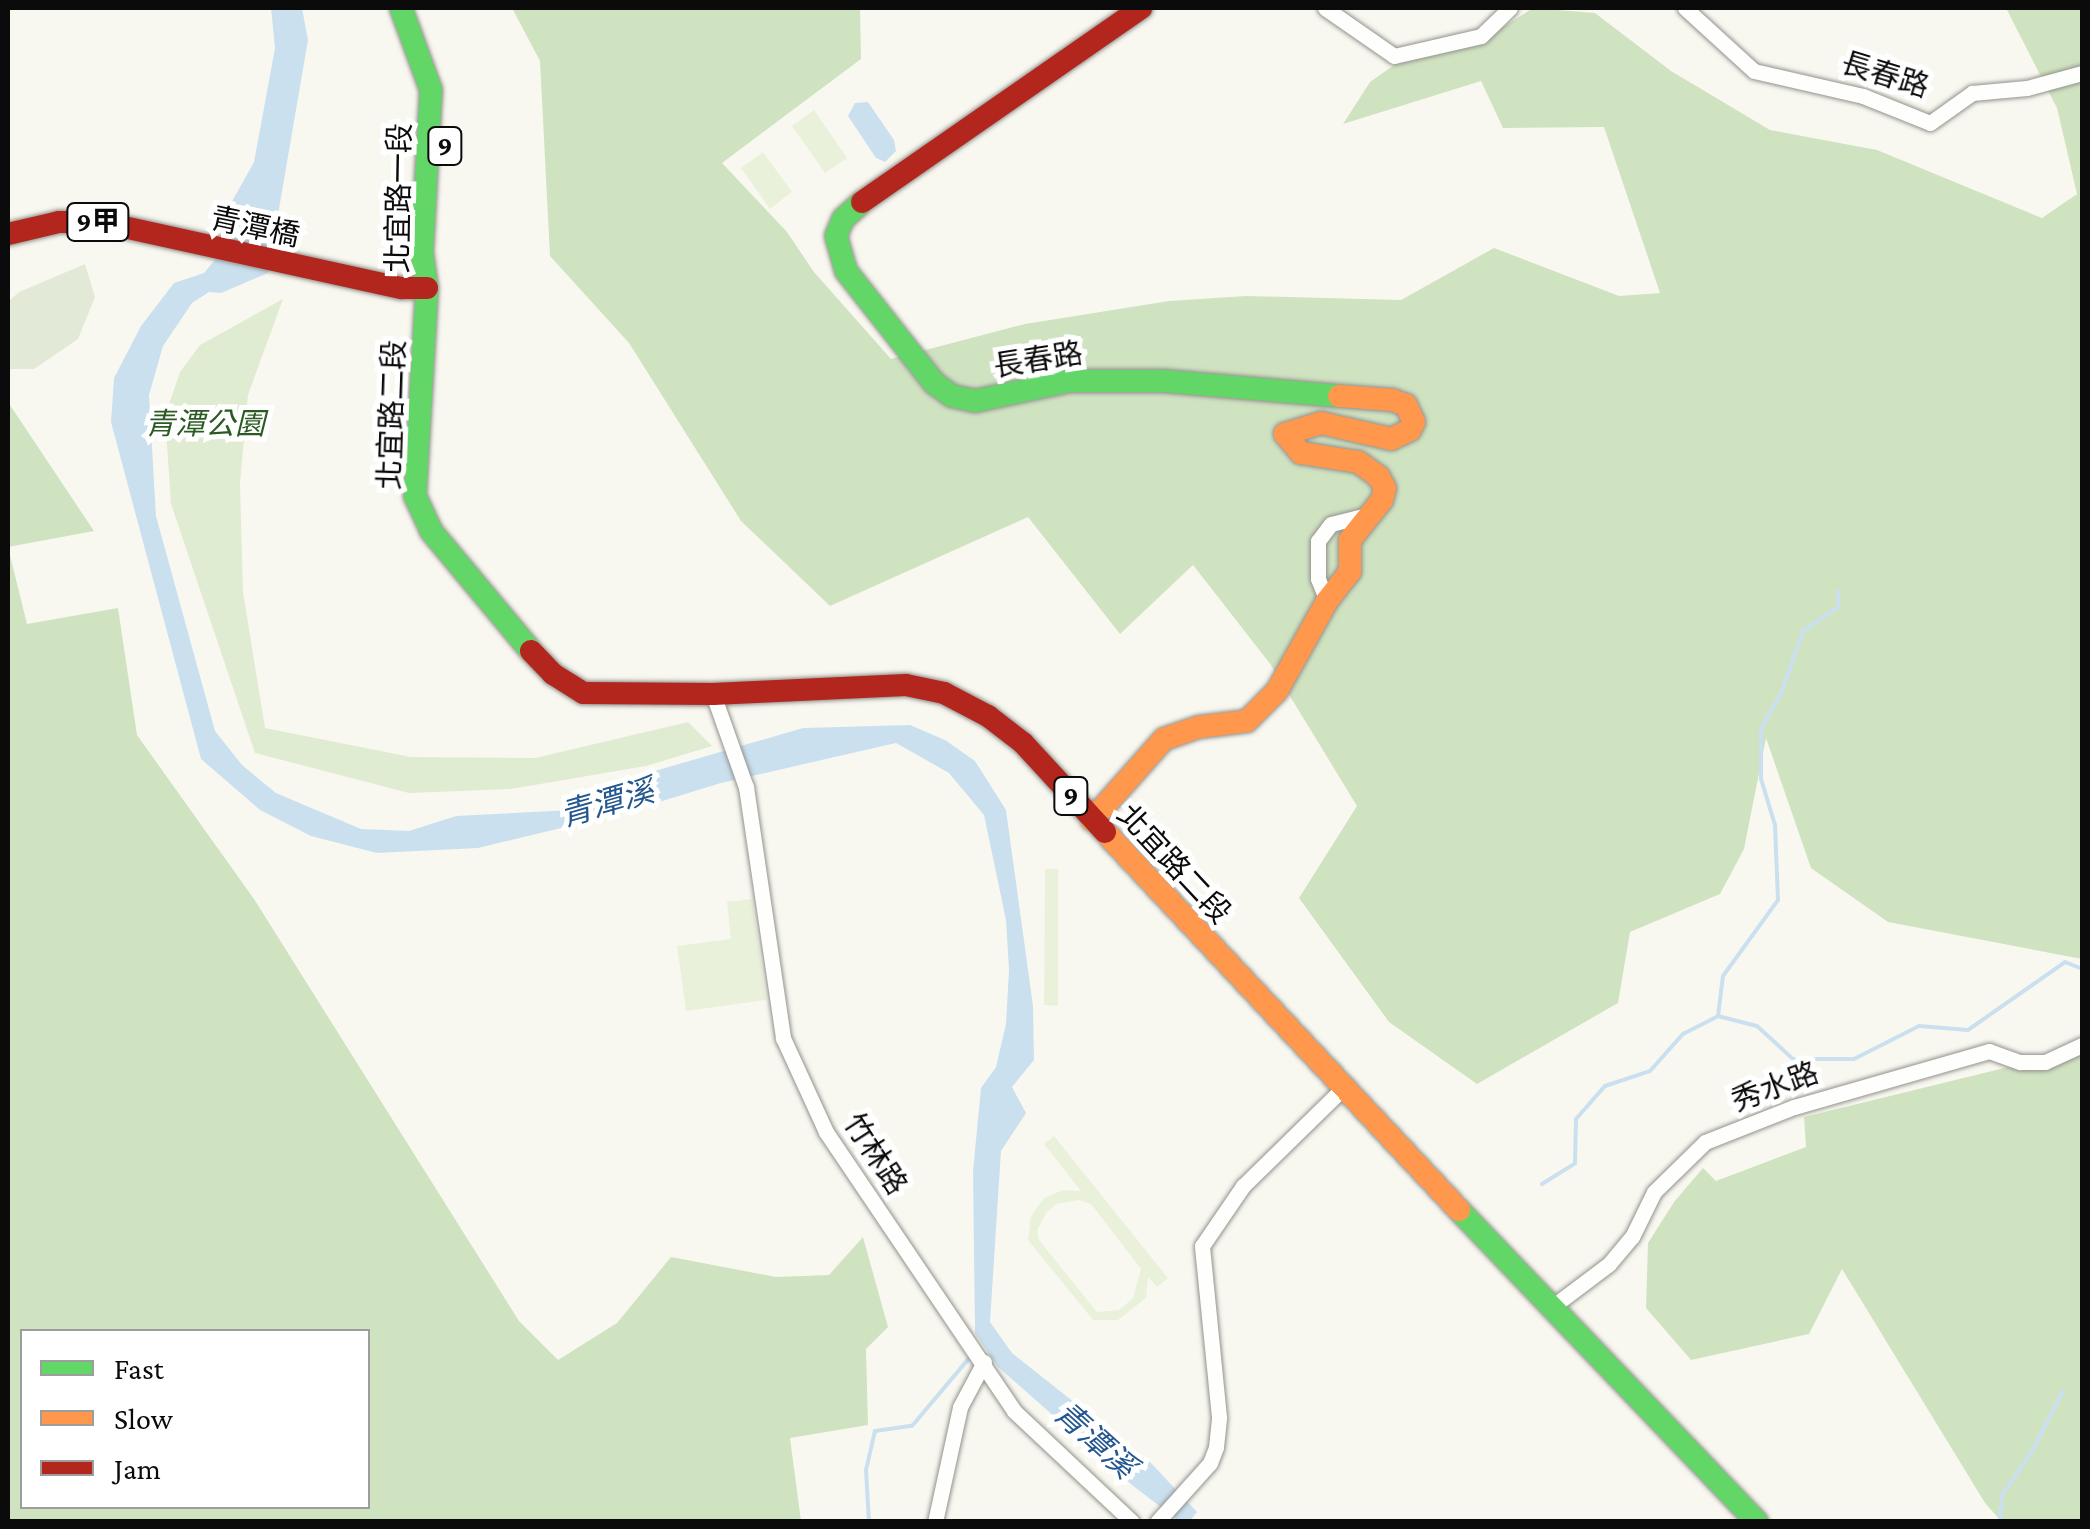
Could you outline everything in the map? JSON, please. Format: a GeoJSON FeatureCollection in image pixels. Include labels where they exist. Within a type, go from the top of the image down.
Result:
{"type":"FeatureCollection","features":[{"type":"Feature","properties":{"kind":"main road","name":"北宜路一段"},"geometry":{"type":"LineString","coordinates":[[401,8],[432,90],[422,253],[427,288]]}},
{"type":"Feature","properties":{"kind":"main road","name":"北宜路一段"},"geometry":{"type":"LineString","coordinates":[[417,8],[446,82],[439,256],[427,288]]}},
{"type":"Feature","properties":{"kind":"main road","name":"長春路"},"geometry":{"type":"LineString","coordinates":[[1092,820],[1164,740],[1199,728],[1246,721],[1277,691],[1326,601],[1350,572],[1350,540],[1385,488],[1379,477],[1358,462],[1301,453],[1285,434],[1321,423],[1391,439],[1410,430],[1414,422],[1406,405],[1259,387],[1132,380],[1068,381],[975,401],[952,396],[934,383],[895,337],[838,253],[836,236],[843,219],[856,206],[1141,8]]}},
{"type":"Feature","properties":{"kind":"main road","name":"青潭橋"},"geometry":{"type":"LineString","coordinates":[[8,234],[59,222],[100,222],[402,288],[427,288]]}},
{"type":"Feature","properties":{"kind":"main road","name":"北宜路二段"},"geometry":{"type":"LineString","coordinates":[[427,288],[414,484],[431,531],[553,674],[584,693],[713,694],[906,685],[944,693],[979,710],[1023,744],[1343,1088],[1757,1522]]}},
{"type":"Feature","properties":{"kind":"street"},"geometry":{"type":"LineString","coordinates":[[1325,8],[1394,56],[1481,36],[1510,8]]}},
{"type":"Feature","properties":{"kind":"street","name":"長春路"},"geometry":{"type":"LineString","coordinates":[[1686,8],[1754,71],[1862,96],[1930,123],[1972,93],[2026,88],[2082,73]]}},
{"type":"Feature","properties":{"kind":"street"},"geometry":{"type":"LineString","coordinates":[[1326,601],[1318,579],[1318,541],[1331,524],[1371,514]]}},
{"type":"Feature","properties":{"kind":"street","name":"竹林路"},"geometry":{"type":"LineString","coordinates":[[713,694],[746,787],[783,1038],[826,1132],[1014,1410],[1132,1522]]}},
{"type":"Feature","properties":{"kind":"street","name":"秀水路"},"geometry":{"type":"LineString","coordinates":[[1552,1307],[1609,1264],[1632,1237],[1654,1192],[1705,1142],[1794,1107],[1989,1050],[2020,1062],[2046,1062],[2082,1045]]}},
{"type":"Feature","properties":{"kind":"street"},"geometry":{"type":"LineString","coordinates":[[1157,1522],[1210,1462],[1219,1418],[1202,1246],[1243,1186],[1343,1088]]}},
{"type":"Feature","properties":{"kind":"street"},"geometry":{"type":"LineString","coordinates":[[935,1522],[960,1407],[984,1362]]}},
{"type":"Feature","properties":{"kind":"green space"},"geometry":{"type":"Polygon","coordinates":[[[512,8],[860,8],[861,59],[722,163],[787,232],[814,272],[891,359],[1025,324],[1169,301],[1246,296],[1401,300],[1494,248],[1619,296],[1660,293],[1604,127],[1503,128],[1481,81],[1343,124],[1370,82],[1408,55],[1481,41],[1533,8],[1595,13],[1671,71],[1770,130],[1877,150],[2042,218],[2077,194],[2057,108],[2006,8],[2082,8],[2082,959],[1888,922],[1811,868],[1766,738],[1744,849],[1720,894],[1630,932],[1618,1003],[1477,1084],[1389,1022],[1299,898],[1357,806],[1271,665],[1193,565],[1120,634],[1028,517],[830,606],[741,521],[629,343],[550,256],[540,61],[512,8]]]}},
{"type":"Feature","properties":{"kind":"green space"},"geometry":{"type":"Polygon","coordinates":[[[814,110],[847,158],[825,173],[792,126],[814,110]]]}},
{"type":"Feature","properties":{"kind":"green space"},"geometry":{"type":"Polygon","coordinates":[[[763,152],[792,192],[770,209],[741,168],[763,152]]]}},
{"type":"Feature","properties":{"kind":"green space"},"geometry":{"type":"Polygon","coordinates":[[[85,264],[95,297],[78,339],[34,369],[8,369],[8,302],[19,292],[85,264]]]}},
{"type":"Feature","properties":{"kind":"green space","name":"青潭公園"},"geometry":{"type":"Polygon","coordinates":[[[283,299],[248,395],[240,483],[243,592],[265,728],[411,757],[535,758],[688,722],[712,746],[646,766],[511,789],[409,793],[255,753],[171,504],[165,416],[180,372],[200,345],[283,299]]]}},
{"type":"Feature","properties":{"kind":"green space"},"geometry":{"type":"Polygon","coordinates":[[[8,402],[94,531],[8,547],[8,402]]]}},
{"type":"Feature","properties":{"kind":"green space"},"geometry":{"type":"Polygon","coordinates":[[[8,547],[27,624],[118,608],[137,735],[254,899],[519,1321],[558,1360],[617,1323],[671,1257],[776,1277],[829,1275],[863,1237],[888,1327],[866,1349],[868,1425],[790,1438],[801,1521],[8,1521],[8,547]]]}},
{"type":"Feature","properties":{"kind":"green space"},"geometry":{"type":"Polygon","coordinates":[[[1045,869],[1058,869],[1058,1006],[1044,1005],[1045,869]]]}},
{"type":"Feature","properties":{"kind":"green space"},"geometry":{"type":"Polygon","coordinates":[[[752,899],[766,1000],[686,1011],[677,946],[731,939],[727,902],[752,899]]]}},
{"type":"Feature","properties":{"kind":"green space"},"geometry":{"type":"Polygon","coordinates":[[[2082,1049],[2082,1521],[2001,1521],[1985,1503],[1842,1269],[1809,1334],[1691,1360],[1646,1308],[1648,1243],[1674,1202],[1703,1168],[1716,1181],[1806,1147],[1804,1117],[2082,1049]]]}},
{"type":"Feature","properties":{"kind":"green space"},"geometry":{"type":"Polygon","coordinates":[[[1054,1136],[1168,1278],[1157,1287],[1148,1277],[1146,1298],[1118,1320],[1093,1320],[1028,1240],[1031,1216],[1044,1198],[1063,1190],[1081,1191],[1044,1144],[1054,1136]],[[1079,1200],[1056,1204],[1037,1230],[1039,1240],[1097,1312],[1119,1310],[1133,1298],[1141,1269],[1091,1204],[1079,1200]]]}},
{"type":"Feature","properties":{"kind":"water","name":"青潭溪"},"geometry":{"type":"Polygon","coordinates":[[[271,8],[302,8],[308,40],[268,273],[221,293],[209,292],[192,303],[163,346],[149,395],[156,516],[215,731],[242,765],[276,793],[361,829],[409,831],[456,816],[573,810],[641,775],[803,728],[910,725],[945,740],[975,761],[1006,810],[1033,1006],[1034,1060],[1012,1087],[1026,1113],[1001,1151],[990,1322],[1012,1353],[1151,1463],[1197,1512],[1190,1521],[1179,1521],[1132,1485],[998,1367],[975,1333],[973,1171],[981,1088],[996,1067],[1006,1024],[1009,970],[1006,920],[984,815],[949,773],[896,743],[721,783],[620,814],[478,848],[377,853],[311,836],[260,810],[201,759],[111,422],[114,378],[141,326],[174,283],[204,273],[217,257],[226,212],[254,162],[275,48],[271,8]]]}},
{"type":"Feature","properties":{"kind":"water"},"geometry":{"type":"Polygon","coordinates":[[[868,102],[894,140],[896,151],[885,162],[876,158],[848,116],[855,103],[868,102]]]}},
{"type":"Feature","properties":{"kind":"waterway"},"geometry":{"type":"LineString","coordinates":[[1718,1016],[1723,976],[1778,900],[1775,825],[1761,779],[1761,729],[1782,691],[1803,631],[1838,607],[1838,591]]}},
{"type":"Feature","properties":{"kind":"waterway"},"geometry":{"type":"LineString","coordinates":[[1542,1184],[1575,1163],[1576,1119],[1605,1086],[1650,1071],[1683,1034],[1718,1016],[1757,1026],[1793,1059],[1854,1059],[1919,1026],[1968,1030],[2065,962],[2082,969]]}},
{"type":"Feature","properties":{"kind":"waterway"},"geometry":{"type":"LineString","coordinates":[[869,1522],[866,1470],[875,1431],[912,1426],[971,1356]]}},
{"type":"Feature","properties":{"kind":"waterway"},"geometry":{"type":"LineString","coordinates":[[2000,1522],[2002,1495],[2031,1453],[2063,1391]]}},
{"type":"Feature","properties":{"kind":"traffic: fast"},"geometry":{"type":"LineString","coordinates":[[401,8],[431,90],[422,253],[427,288],[415,496],[431,531],[531,651]]}},
{"type":"Feature","properties":{"kind":"traffic: fast"},"geometry":{"type":"LineString","coordinates":[[862,202],[843,219],[836,236],[846,271],[934,383],[952,396],[975,401],[1069,381],[1164,381],[1339,396]]}},
{"type":"Feature","properties":{"kind":"traffic: fast"},"geometry":{"type":"LineString","coordinates":[[1459,1210],[1757,1522]]}},
{"type":"Feature","properties":{"kind":"traffic: slow"},"geometry":{"type":"LineString","coordinates":[[1092,820],[1164,739],[1199,727],[1247,721],[1277,691],[1327,601],[1350,572],[1350,540],[1382,500],[1385,488],[1379,477],[1358,462],[1301,453],[1285,434],[1321,423],[1391,439],[1410,430],[1414,422],[1406,405],[1392,400],[1339,396]]}},
{"type":"Feature","properties":{"kind":"traffic: slow"},"geometry":{"type":"LineString","coordinates":[[1105,832],[1459,1210]]}},
{"type":"Feature","properties":{"kind":"traffic: jam"},"geometry":{"type":"LineString","coordinates":[[862,202],[1141,8]]}},
{"type":"Feature","properties":{"kind":"traffic: jam"},"geometry":{"type":"LineString","coordinates":[[8,234],[59,222],[101,222],[402,288],[427,288]]}},
{"type":"Feature","properties":{"kind":"traffic: jam"},"geometry":{"type":"LineString","coordinates":[[531,651],[553,674],[584,693],[713,694],[906,685],[944,693],[988,716],[1023,743],[1105,832]]}}]}
